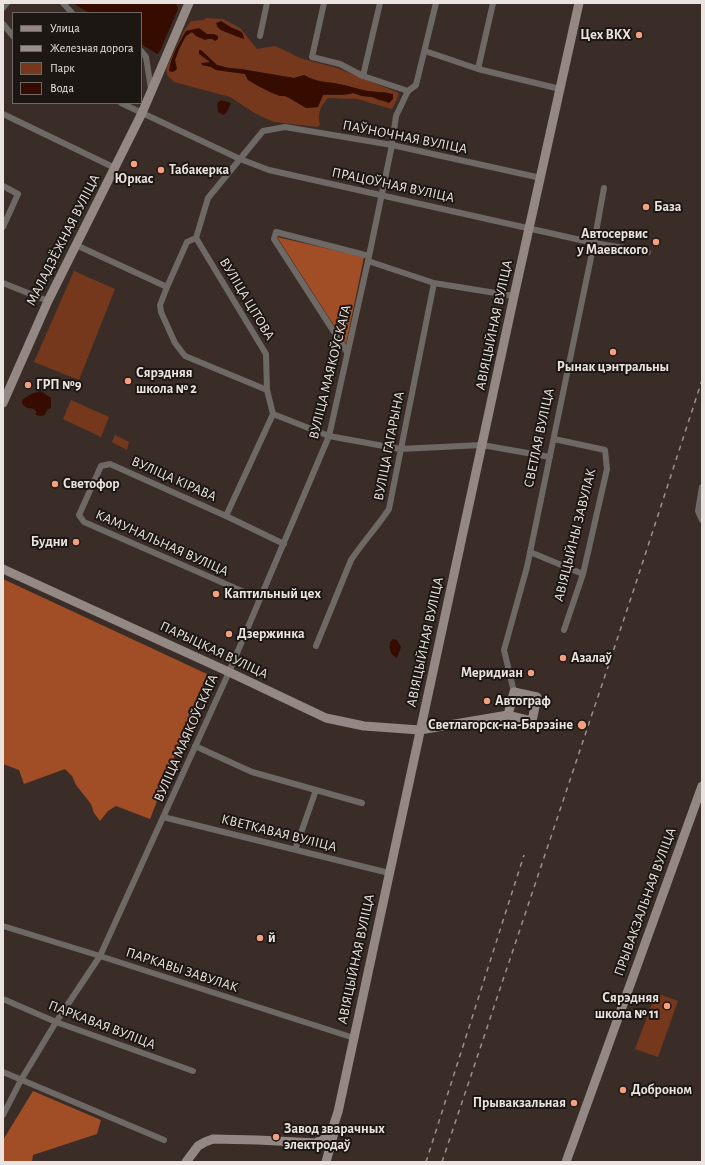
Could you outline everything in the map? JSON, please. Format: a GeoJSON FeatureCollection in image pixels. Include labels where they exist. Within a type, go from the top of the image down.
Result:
{"type":"FeatureCollection","features":[{"type":"Feature","properties":{"kind":"street"},"geometry":{"type":"LineString","coordinates":[[3,8],[7,3]]}},
{"type":"Feature","properties":{"kind":"street"},"geometry":{"type":"LineString","coordinates":[[63,3],[71,12]]}},
{"type":"Feature","properties":{"kind":"street","name":"МАЛАДЗЁЖНАЯ ВУЛІЦА"},"geometry":{"type":"LineString","coordinates":[[3,402],[48,301],[142,113],[189,3]]}},
{"type":"Feature","properties":{"kind":"street"},"geometry":{"type":"LineString","coordinates":[[260,36],[267,3]]}},
{"type":"Feature","properties":{"kind":"street"},"geometry":{"type":"LineString","coordinates":[[324,3],[312,57],[340,64],[363,76],[408,91]]}},
{"type":"Feature","properties":{"kind":"street"},"geometry":{"type":"LineString","coordinates":[[363,76],[380,3]]}},
{"type":"Feature","properties":{"kind":"street","name":"ВУЛІЦА МАЯКОЎСКАГА"},"geometry":{"type":"LineString","coordinates":[[3,1115],[21,1080],[56,1022],[100,956],[229,672],[329,436],[392,145],[396,116],[408,91],[416,85],[436,3]]}},
{"type":"Feature","properties":{"kind":"street"},"geometry":{"type":"LineString","coordinates":[[478,69],[493,3]]}},
{"type":"Feature","properties":{"kind":"street","name":"АВІЯЦЫЙНАЯ ВУЛІЦА"},"geometry":{"type":"LineString","coordinates":[[186,1162],[198,1146],[213,1139],[315,1143],[326,1138],[333,1127],[338,1112],[514,296],[579,3]]}},
{"type":"Feature","properties":{"kind":"street"},"geometry":{"type":"LineString","coordinates":[[3,24],[12,35]]}},
{"type":"Feature","properties":{"kind":"street"},"geometry":{"type":"LineString","coordinates":[[425,51],[478,69],[560,89]]}},
{"type":"Feature","properties":{"kind":"street"},"geometry":{"type":"LineString","coordinates":[[142,52],[146,57],[152,91]]}},
{"type":"Feature","properties":{"kind":"street","name":"ПРАЦОЎНАЯ ВУЛІЦА"},"geometry":{"type":"LineString","coordinates":[[123,104],[240,159],[269,170],[594,243],[648,252]]}},
{"type":"Feature","properties":{"kind":"street"},"geometry":{"type":"LineString","coordinates":[[3,114],[115,168]]}},
{"type":"Feature","properties":{"kind":"street","name":"ПАЎНОЧНАЯ ВУЛІЦА"},"geometry":{"type":"LineString","coordinates":[[240,159],[263,131],[285,127],[392,145],[541,178]]}},
{"type":"Feature","properties":{"kind":"street"},"geometry":{"type":"LineString","coordinates":[[240,159],[208,198],[196,238],[187,242],[160,305],[161,312],[175,343],[185,356],[267,390]]}},
{"type":"Feature","properties":{"kind":"street"},"geometry":{"type":"LineString","coordinates":[[3,186],[18,194],[3,227]]}},
{"type":"Feature","properties":{"kind":"street","name":"СВЕТЛАЯ ВУЛІЦА"},"geometry":{"type":"LineString","coordinates":[[508,715],[514,692],[504,650],[527,567],[604,188]]}},
{"type":"Feature","properties":{"kind":"street"},"geometry":{"type":"LineString","coordinates":[[347,352],[274,239],[276,232],[368,259],[434,283],[514,296]]}},
{"type":"Feature","properties":{"kind":"street","name":"ВУЛІЦА ЦІТОВА"},"geometry":{"type":"LineString","coordinates":[[196,238],[266,354],[267,390],[273,414]]}},
{"type":"Feature","properties":{"kind":"street"},"geometry":{"type":"LineString","coordinates":[[76,245],[167,287]]}},
{"type":"Feature","properties":{"kind":"street"},"geometry":{"type":"LineString","coordinates":[[3,283],[48,301]]}},
{"type":"Feature","properties":{"kind":"street","name":"ВУЛІЦА ГАГАРЫНА"},"geometry":{"type":"LineString","coordinates":[[316,646],[351,560],[388,509],[434,283]]}},
{"type":"Feature","properties":{"kind":"street"},"geometry":{"type":"LineString","coordinates":[[226,516],[273,414],[329,436],[400,449],[482,445],[550,457]]}},
{"type":"Feature","properties":{"kind":"street","name":"АВІЯЦЫЙНЫ ЗАВУЛАК"},"geometry":{"type":"LineString","coordinates":[[554,439],[605,450],[607,469],[583,574],[564,630]]}},
{"type":"Feature","properties":{"kind":"street","name":"ВУЛІЦА КІРАВА"},"geometry":{"type":"LineString","coordinates":[[79,514],[101,466],[110,464],[226,516],[284,544]]}},
{"type":"Feature","properties":{"kind":"street"},"geometry":{"type":"LineString","coordinates":[[702,487],[698,511],[702,520]]}},
{"type":"Feature","properties":{"kind":"street","name":"КАМУНАЛЬНАЯ ВУЛІЦА"},"geometry":{"type":"LineString","coordinates":[[79,514],[84,522],[260,599]]}},
{"type":"Feature","properties":{"kind":"street"},"geometry":{"type":"LineString","coordinates":[[530,552],[583,574]]}},
{"type":"Feature","properties":{"kind":"street","name":"ПАРЫЦКАЯ ВУЛІЦА"},"geometry":{"type":"LineString","coordinates":[[3,569],[326,718],[364,726],[420,730]]}},
{"type":"Feature","properties":{"kind":"street"},"geometry":{"type":"LineString","coordinates":[[420,730],[508,715],[532,721],[538,698],[514,692]]}},
{"type":"Feature","properties":{"kind":"street"},"geometry":{"type":"LineString","coordinates":[[195,746],[252,772],[362,803]]}},
{"type":"Feature","properties":{"kind":"street","name":"ПРЫВАКЗАЛЬНАЯ ВУЛІЦА"},"geometry":{"type":"LineString","coordinates":[[566,1162],[702,786]]}},
{"type":"Feature","properties":{"kind":"street"},"geometry":{"type":"LineString","coordinates":[[295,850],[316,790]]}},
{"type":"Feature","properties":{"kind":"street","name":"КВЕТКАВАЯ ВУЛІЦА"},"geometry":{"type":"LineString","coordinates":[[163,817],[389,873]]}},
{"type":"Feature","properties":{"kind":"street","name":"ПАРКАВЫ ЗАВУЛАК"},"geometry":{"type":"LineString","coordinates":[[3,926],[354,1038]]}},
{"type":"Feature","properties":{"kind":"street","name":"ПАРКАВАЯ ВУЛІЦА"},"geometry":{"type":"LineString","coordinates":[[3,1000],[56,1022],[193,1071]]}},
{"type":"Feature","properties":{"kind":"street"},"geometry":{"type":"LineString","coordinates":[[3,1072],[164,1140]]}},
{"type":"Feature","properties":{"kind":"street"},"geometry":{"type":"LineString","coordinates":[[326,1162],[338,1112]]}},
{"type":"Feature","properties":{"kind":"green space"},"geometry":{"type":"Polygon","coordinates":[[[206,18],[223,19],[240,28],[257,49],[275,46],[300,58],[337,68],[399,93],[397,99],[392,109],[357,99],[328,98],[320,110],[320,125],[317,127],[274,122],[256,114],[230,97],[174,82],[168,76],[166,69],[184,31],[191,21],[204,20],[206,18]],[[221,21],[217,27],[238,37],[241,32],[221,21]],[[200,29],[186,31],[176,49],[170,65],[177,69],[175,60],[186,36],[192,32],[200,38],[212,39],[214,34],[207,34],[200,29]],[[201,50],[210,63],[202,63],[202,65],[216,70],[245,74],[248,80],[270,92],[280,96],[285,96],[306,108],[318,107],[323,95],[353,93],[372,97],[380,101],[387,92],[365,90],[318,80],[304,75],[294,78],[229,68],[217,65],[201,50]]]}},
{"type":"Feature","properties":{"kind":"green space"},"geometry":{"type":"Polygon","coordinates":[[[74,271],[115,289],[79,380],[34,362],[74,271]]]}},
{"type":"Feature","properties":{"kind":"green space"},"geometry":{"type":"Polygon","coordinates":[[[71,400],[109,417],[101,437],[63,419],[71,400]]]}},
{"type":"Feature","properties":{"kind":"green space"},"geometry":{"type":"Polygon","coordinates":[[[115,435],[129,442],[127,450],[112,442],[115,435]]]}},
{"type":"Feature","properties":{"kind":"green space"},"geometry":{"type":"Polygon","coordinates":[[[656,993],[678,1001],[658,1057],[635,1049],[656,993]]]}},
{"type":"Feature","properties":{"kind":"shaded area"},"geometry":{"type":"Polygon","coordinates":[[[277,237],[364,257],[346,344],[277,237]]]}},
{"type":"Feature","properties":{"kind":"shaded area"},"geometry":{"type":"Polygon","coordinates":[[[3,579],[207,674],[150,819],[116,806],[108,811],[100,821],[94,813],[91,804],[76,785],[72,776],[65,769],[24,784],[19,770],[3,764],[3,579]]]}},
{"type":"Feature","properties":{"kind":"shaded area"},"geometry":{"type":"Polygon","coordinates":[[[33,1091],[101,1120],[97,1134],[33,1155],[32,1162],[3,1162],[3,1140],[33,1091]]]}},
{"type":"Feature","properties":{"kind":"water"},"geometry":{"type":"Polygon","coordinates":[[[73,3],[176,3],[178,9],[160,51],[157,54],[142,45],[142,12],[87,12],[73,3]]]}},
{"type":"Feature","properties":{"kind":"water"},"geometry":{"type":"Polygon","coordinates":[[[221,21],[241,32],[244,39],[220,29],[216,23],[221,21]]]}},
{"type":"Feature","properties":{"kind":"water"},"geometry":{"type":"Polygon","coordinates":[[[199,28],[207,34],[214,34],[218,36],[218,39],[215,41],[212,39],[205,40],[196,36],[192,32],[186,36],[180,47],[175,60],[177,69],[173,72],[169,71],[173,55],[186,31],[199,28]]]}},
{"type":"Feature","properties":{"kind":"water"},"geometry":{"type":"Polygon","coordinates":[[[199,50],[201,50],[217,65],[294,78],[304,75],[319,81],[368,91],[393,94],[393,99],[389,103],[372,97],[353,93],[342,95],[323,95],[318,107],[306,108],[285,96],[280,96],[258,86],[248,80],[245,74],[216,70],[202,65],[201,63],[210,62],[199,54],[199,50]]]}},
{"type":"Feature","properties":{"kind":"water"},"geometry":{"type":"Polygon","coordinates":[[[221,100],[231,103],[224,115],[218,112],[217,104],[221,100]]]}},
{"type":"Feature","properties":{"kind":"water"},"geometry":{"type":"Polygon","coordinates":[[[41,391],[51,398],[51,408],[47,410],[45,415],[40,416],[36,415],[36,411],[32,408],[24,406],[22,400],[31,394],[41,391]]]}},
{"type":"Feature","properties":{"kind":"water"},"geometry":{"type":"Polygon","coordinates":[[[393,639],[397,640],[401,647],[397,658],[391,653],[390,650],[390,642],[393,639]]]}},
{"type":"Feature","properties":{"kind":"railway"},"geometry":{"type":"LineString","coordinates":[[442,1162],[634,589],[702,380]]}},
{"type":"Feature","properties":{"kind":"railway"},"geometry":{"type":"LineString","coordinates":[[426,1162],[524,855]]}},
{"type":"Feature","properties":{"kind":"place","name":"Цех ВКХ"},"geometry":{"type":"Point","coordinates":[639,35]}},
{"type":"Feature","properties":{"kind":"place","name":"Юркас"},"geometry":{"type":"Point","coordinates":[134,164]}},
{"type":"Feature","properties":{"kind":"place","name":"Табакерка"},"geometry":{"type":"Point","coordinates":[161,170]}},
{"type":"Feature","properties":{"kind":"place","name":"База"},"geometry":{"type":"Point","coordinates":[646,207]}},
{"type":"Feature","properties":{"kind":"place","name":"Автосервис у Маевского"},"geometry":{"type":"Point","coordinates":[656,242]}},
{"type":"Feature","properties":{"kind":"place","name":"Рынак цэнтральны"},"geometry":{"type":"Point","coordinates":[613,352]}},
{"type":"Feature","properties":{"kind":"place","name":"Сярэдняя школа № 2"},"geometry":{"type":"Point","coordinates":[128,381]}},
{"type":"Feature","properties":{"kind":"place","name":"ГРП №9"},"geometry":{"type":"Point","coordinates":[28,385]}},
{"type":"Feature","properties":{"kind":"place","name":"Светофор"},"geometry":{"type":"Point","coordinates":[55,484]}},
{"type":"Feature","properties":{"kind":"place","name":"Будни"},"geometry":{"type":"Point","coordinates":[76,542]}},
{"type":"Feature","properties":{"kind":"place","name":"Каптильный цех"},"geometry":{"type":"Point","coordinates":[216,594]}},
{"type":"Feature","properties":{"kind":"place","name":"Дзержинка"},"geometry":{"type":"Point","coordinates":[229,634]}},
{"type":"Feature","properties":{"kind":"place","name":"Азалаў"},"geometry":{"type":"Point","coordinates":[563,658]}},
{"type":"Feature","properties":{"kind":"place","name":"Меридиан"},"geometry":{"type":"Point","coordinates":[531,673]}},
{"type":"Feature","properties":{"kind":"place","name":"Автограф"},"geometry":{"type":"Point","coordinates":[487,701]}},
{"type":"Feature","properties":{"kind":"place","name":"Светлагорск-на-Бярэзіне"},"geometry":{"type":"Point","coordinates":[582,725]}},
{"type":"Feature","properties":{"kind":"place","name":"й"},"geometry":{"type":"Point","coordinates":[260,938]}},
{"type":"Feature","properties":{"kind":"place","name":"Сярэдняя школа № 11"},"geometry":{"type":"Point","coordinates":[667,1006]}},
{"type":"Feature","properties":{"kind":"place","name":"Доброном"},"geometry":{"type":"Point","coordinates":[623,1090]}},
{"type":"Feature","properties":{"kind":"place","name":"Прывакзальная"},"geometry":{"type":"Point","coordinates":[574,1103]}},
{"type":"Feature","properties":{"kind":"place","name":"Завод зварачных электродаў"},"geometry":{"type":"Point","coordinates":[276,1137]}}]}
